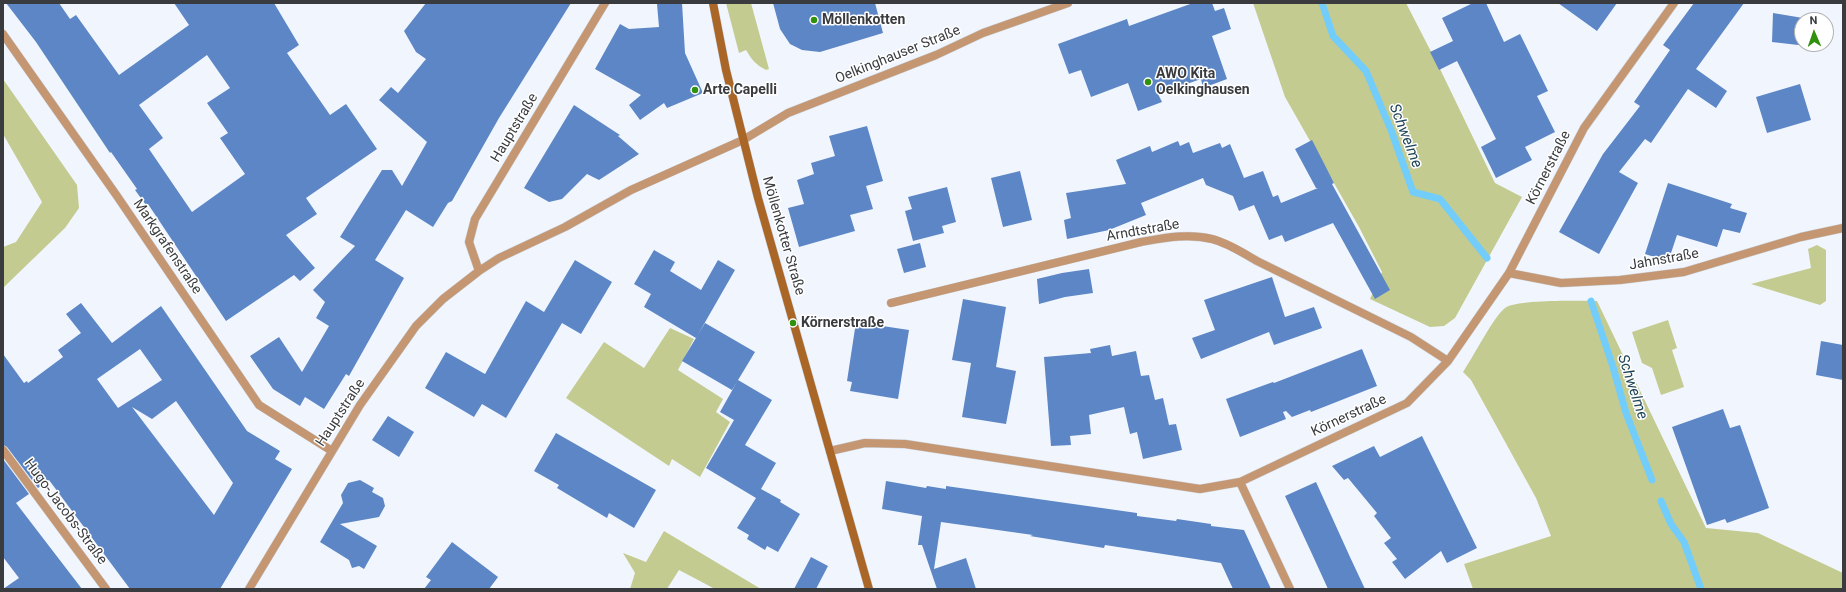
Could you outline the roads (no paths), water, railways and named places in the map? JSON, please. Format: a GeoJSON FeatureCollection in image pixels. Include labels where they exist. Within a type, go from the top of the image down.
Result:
{"type":"FeatureCollection","features":[{"type":"Feature","properties":{"kind":"main road","name":"Möllenkotter Straße"},"geometry":{"type":"LineString","coordinates":[[713,3],[726,70],[743,140],[870,589]]}},
{"type":"Feature","properties":{"kind":"street","name":"Hauptstraße"},"geometry":{"type":"LineString","coordinates":[[479,271],[469,242],[475,219],[605,3]]}},
{"type":"Feature","properties":{"kind":"street","name":"Oelkinghauser Straße"},"geometry":{"type":"LineString","coordinates":[[743,140],[788,113],[936,55],[983,33],[1068,3]]}},
{"type":"Feature","properties":{"kind":"street","name":"Körnerstraße"},"geometry":{"type":"LineString","coordinates":[[830,451],[865,444],[905,444],[1200,489],[1240,482],[1407,404],[1448,361],[1510,273],[1584,128],[1674,3]]}},
{"type":"Feature","properties":{"kind":"street","name":"Markgrafenstraße"},"geometry":{"type":"LineString","coordinates":[[3,34],[117,196],[259,405],[332,451]]}},
{"type":"Feature","properties":{"kind":"street","name":"Hauptstraße"},"geometry":{"type":"LineString","coordinates":[[250,589],[360,405],[416,326],[444,299],[479,271],[499,258],[565,227],[631,190],[743,140]]}},
{"type":"Feature","properties":{"kind":"street","name":"Jahnstraße"},"geometry":{"type":"LineString","coordinates":[[1510,273],[1561,283],[1620,280],[1684,272],[1802,237],[1843,228]]}},
{"type":"Feature","properties":{"kind":"street","name":"Arndtstraße"},"geometry":{"type":"LineString","coordinates":[[891,303],[1141,242],[1179,236],[1198,237],[1213,239],[1232,247],[1411,337],[1448,361]]}},
{"type":"Feature","properties":{"kind":"street","name":"Hugo-Jacobs-Straße"},"geometry":{"type":"LineString","coordinates":[[3,450],[106,589]]}},
{"type":"Feature","properties":{"kind":"street"},"geometry":{"type":"LineString","coordinates":[[1240,482],[1290,589]]}},
{"type":"Feature","properties":{"kind":"waterway","name":"Schwelme"},"geometry":{"type":"LineString","coordinates":[[1322,3],[1333,36],[1366,71],[1391,130],[1413,192],[1440,199],[1487,258]]}},
{"type":"Feature","properties":{"kind":"waterway","name":"Schwelme"},"geometry":{"type":"LineString","coordinates":[[1591,301],[1613,367],[1626,413],[1652,480]]}},
{"type":"Feature","properties":{"kind":"waterway","name":"Schwelme"},"geometry":{"type":"LineString","coordinates":[[1661,501],[1671,524],[1684,542],[1701,589]]}},
{"type":"Feature","properties":{"kind":"place","name":"Möllenkotten"},"geometry":{"type":"Point","coordinates":[814,20]}},
{"type":"Feature","properties":{"kind":"place","name":"AWO Kita Oelkinghausen"},"geometry":{"type":"Point","coordinates":[1148,82]}},
{"type":"Feature","properties":{"kind":"place","name":"Arte Capelli"},"geometry":{"type":"Point","coordinates":[695,90]}},
{"type":"Feature","properties":{"kind":"place","name":"Körnerstraße"},"geometry":{"type":"Point","coordinates":[793,323]}}]}
